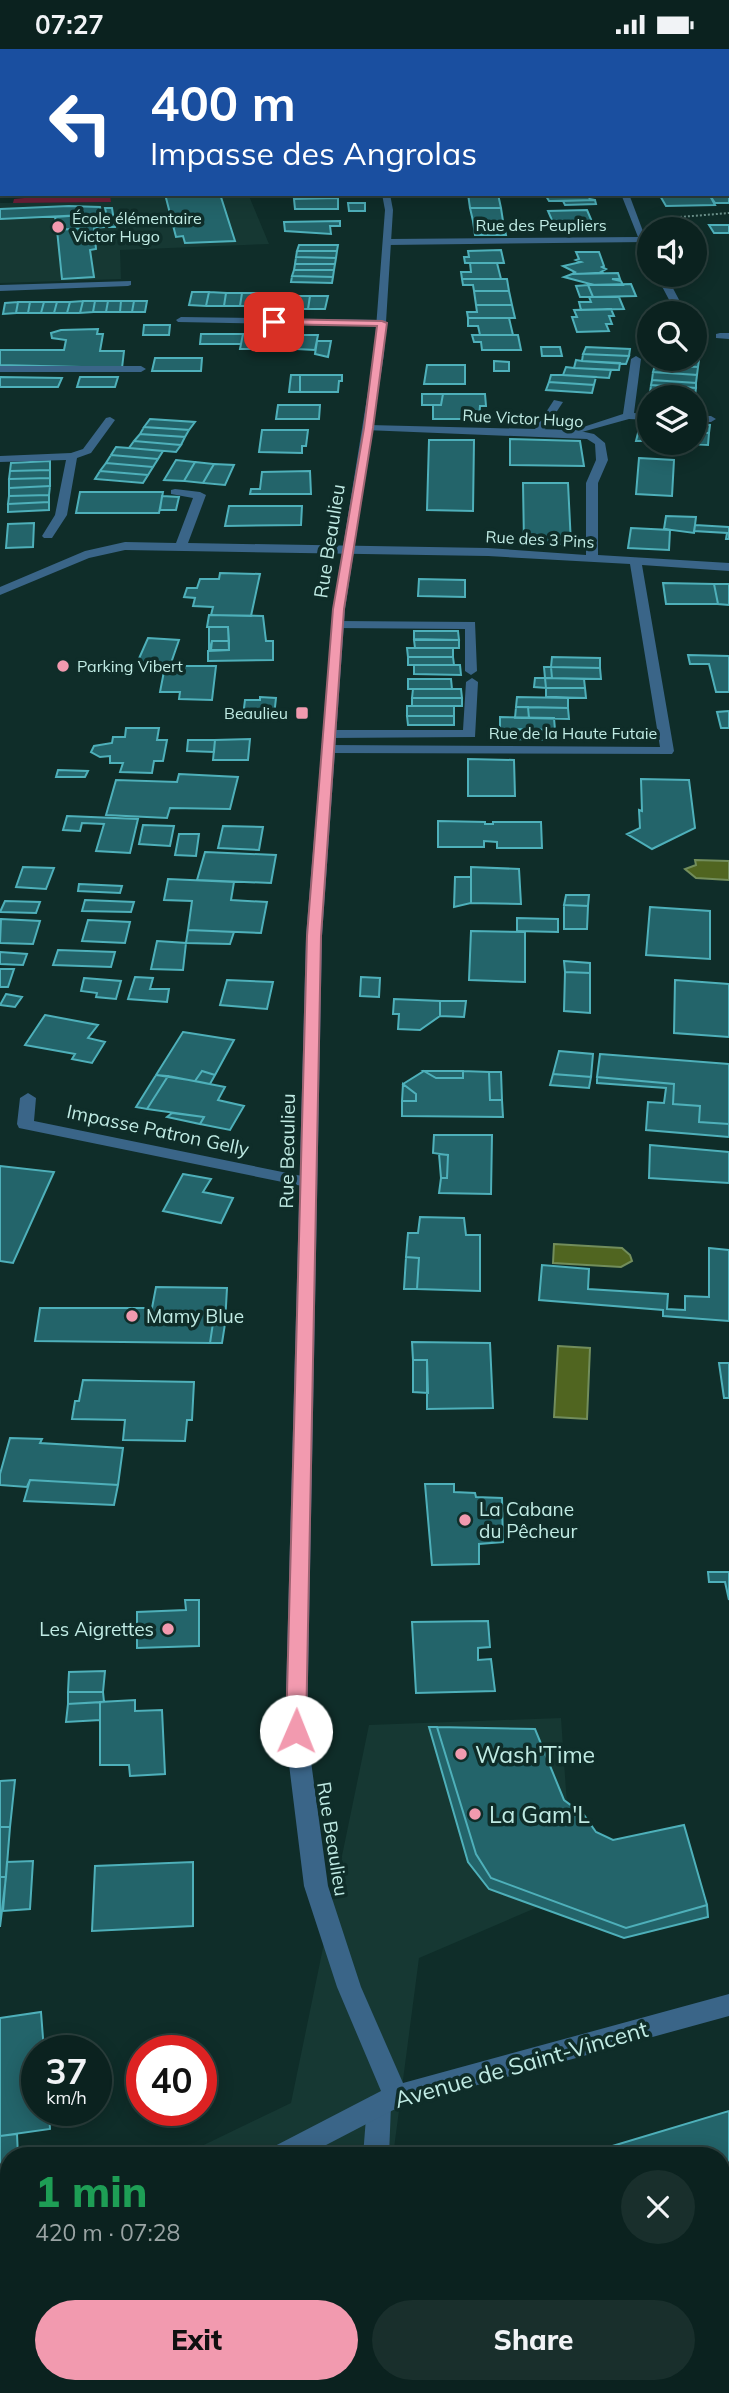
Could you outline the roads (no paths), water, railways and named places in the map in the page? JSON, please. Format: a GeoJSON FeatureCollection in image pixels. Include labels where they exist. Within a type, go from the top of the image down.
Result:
{"type":"FeatureCollection","features":[{"type":"Feature","properties":{"kind":"street","name":"Rue Beaulieu"},"geometry":{"type":"LineString","coordinates":[[386,196],[388,242],[382,323],[369,428],[338,625],[314,936],[296,1731],[316,1886],[388,2101]]}},
{"type":"Feature","properties":{"kind":"street","name":"Rue des Peupliers"},"geometry":{"type":"LineString","coordinates":[[626,196],[637,222]]}},
{"type":"Feature","properties":{"kind":"street","name":"Rue des Peupliers"},"geometry":{"type":"LineString","coordinates":[[388,242],[637,240]]}},
{"type":"Feature","properties":{"kind":"street"},"geometry":{"type":"LineString","coordinates":[[0,288],[128,283]]}},
{"type":"Feature","properties":{"kind":"street"},"geometry":{"type":"LineString","coordinates":[[181,320],[382,323]]}},
{"type":"Feature","properties":{"kind":"street"},"geometry":{"type":"LineString","coordinates":[[628,416],[636,359]]}},
{"type":"Feature","properties":{"kind":"street"},"geometry":{"type":"LineString","coordinates":[[0,369],[141,369]]}},
{"type":"Feature","properties":{"kind":"street"},"geometry":{"type":"LineString","coordinates":[[538,432],[558,402]]}},
{"type":"Feature","properties":{"kind":"street"},"geometry":{"type":"LineString","coordinates":[[575,433],[628,416],[637,416]]}},
{"type":"Feature","properties":{"kind":"street"},"geometry":{"type":"LineString","coordinates":[[0,459],[72,456],[87,451],[110,420]]}},
{"type":"Feature","properties":{"kind":"street","name":"Rue Victor Hugo"},"geometry":{"type":"LineString","coordinates":[[369,428],[575,433],[590,436],[600,443],[602,460],[592,483],[592,558]]}},
{"type":"Feature","properties":{"kind":"street"},"geometry":{"type":"LineString","coordinates":[[48,535],[61,516],[72,456]]}},
{"type":"Feature","properties":{"kind":"street"},"geometry":{"type":"LineString","coordinates":[[175,492],[200,495],[180,548]]}},
{"type":"Feature","properties":{"kind":"street","name":"Rue des 3 Pins"},"geometry":{"type":"LineString","coordinates":[[0,591],[85,555],[125,547],[488,552],[729,567]]}},
{"type":"Feature","properties":{"kind":"street","name":"Rue de la Haute Futaie"},"geometry":{"type":"LineString","coordinates":[[328,742],[667,751],[635,560]]}},
{"type":"Feature","properties":{"kind":"street"},"geometry":{"type":"LineString","coordinates":[[328,742],[470,734],[471,625],[338,625]]}},
{"type":"Feature","properties":{"kind":"street","name":"Impasse Patron Gelly"},"geometry":{"type":"LineString","coordinates":[[28,1098],[25,1124],[307,1182]]}},
{"type":"Feature","properties":{"kind":"street","name":"Avenue de Saint-Vincent"},"geometry":{"type":"LineString","coordinates":[[298,2147],[388,2101],[729,2005]]}},
{"type":"Feature","properties":{"kind":"street"},"geometry":{"type":"LineString","coordinates":[[378,2147],[388,2101]]}},
{"type":"Feature","properties":{"kind":"place","name":"École élémentaire Victor Hugo"},"geometry":{"type":"Point","coordinates":[58,227]}},
{"type":"Feature","properties":{"kind":"place","name":"Parking Vibert"},"geometry":{"type":"Point","coordinates":[63,666]}},
{"type":"Feature","properties":{"kind":"place","name":"Beaulieu"},"geometry":{"type":"Point","coordinates":[302,713]}},
{"type":"Feature","properties":{"kind":"place","name":"Mamy Blue"},"geometry":{"type":"Point","coordinates":[132,1316]}},
{"type":"Feature","properties":{"kind":"place","name":"La Cabane du Pêcheur"},"geometry":{"type":"Point","coordinates":[465,1520]}},
{"type":"Feature","properties":{"kind":"place","name":"Les Aigrettes"},"geometry":{"type":"Point","coordinates":[168,1629]}},
{"type":"Feature","properties":{"kind":"place","name":"Wash'Time"},"geometry":{"type":"Point","coordinates":[461,1754]}},
{"type":"Feature","properties":{"kind":"place","name":"La Gam'L"},"geometry":{"type":"Point","coordinates":[475,1814]}}]}
